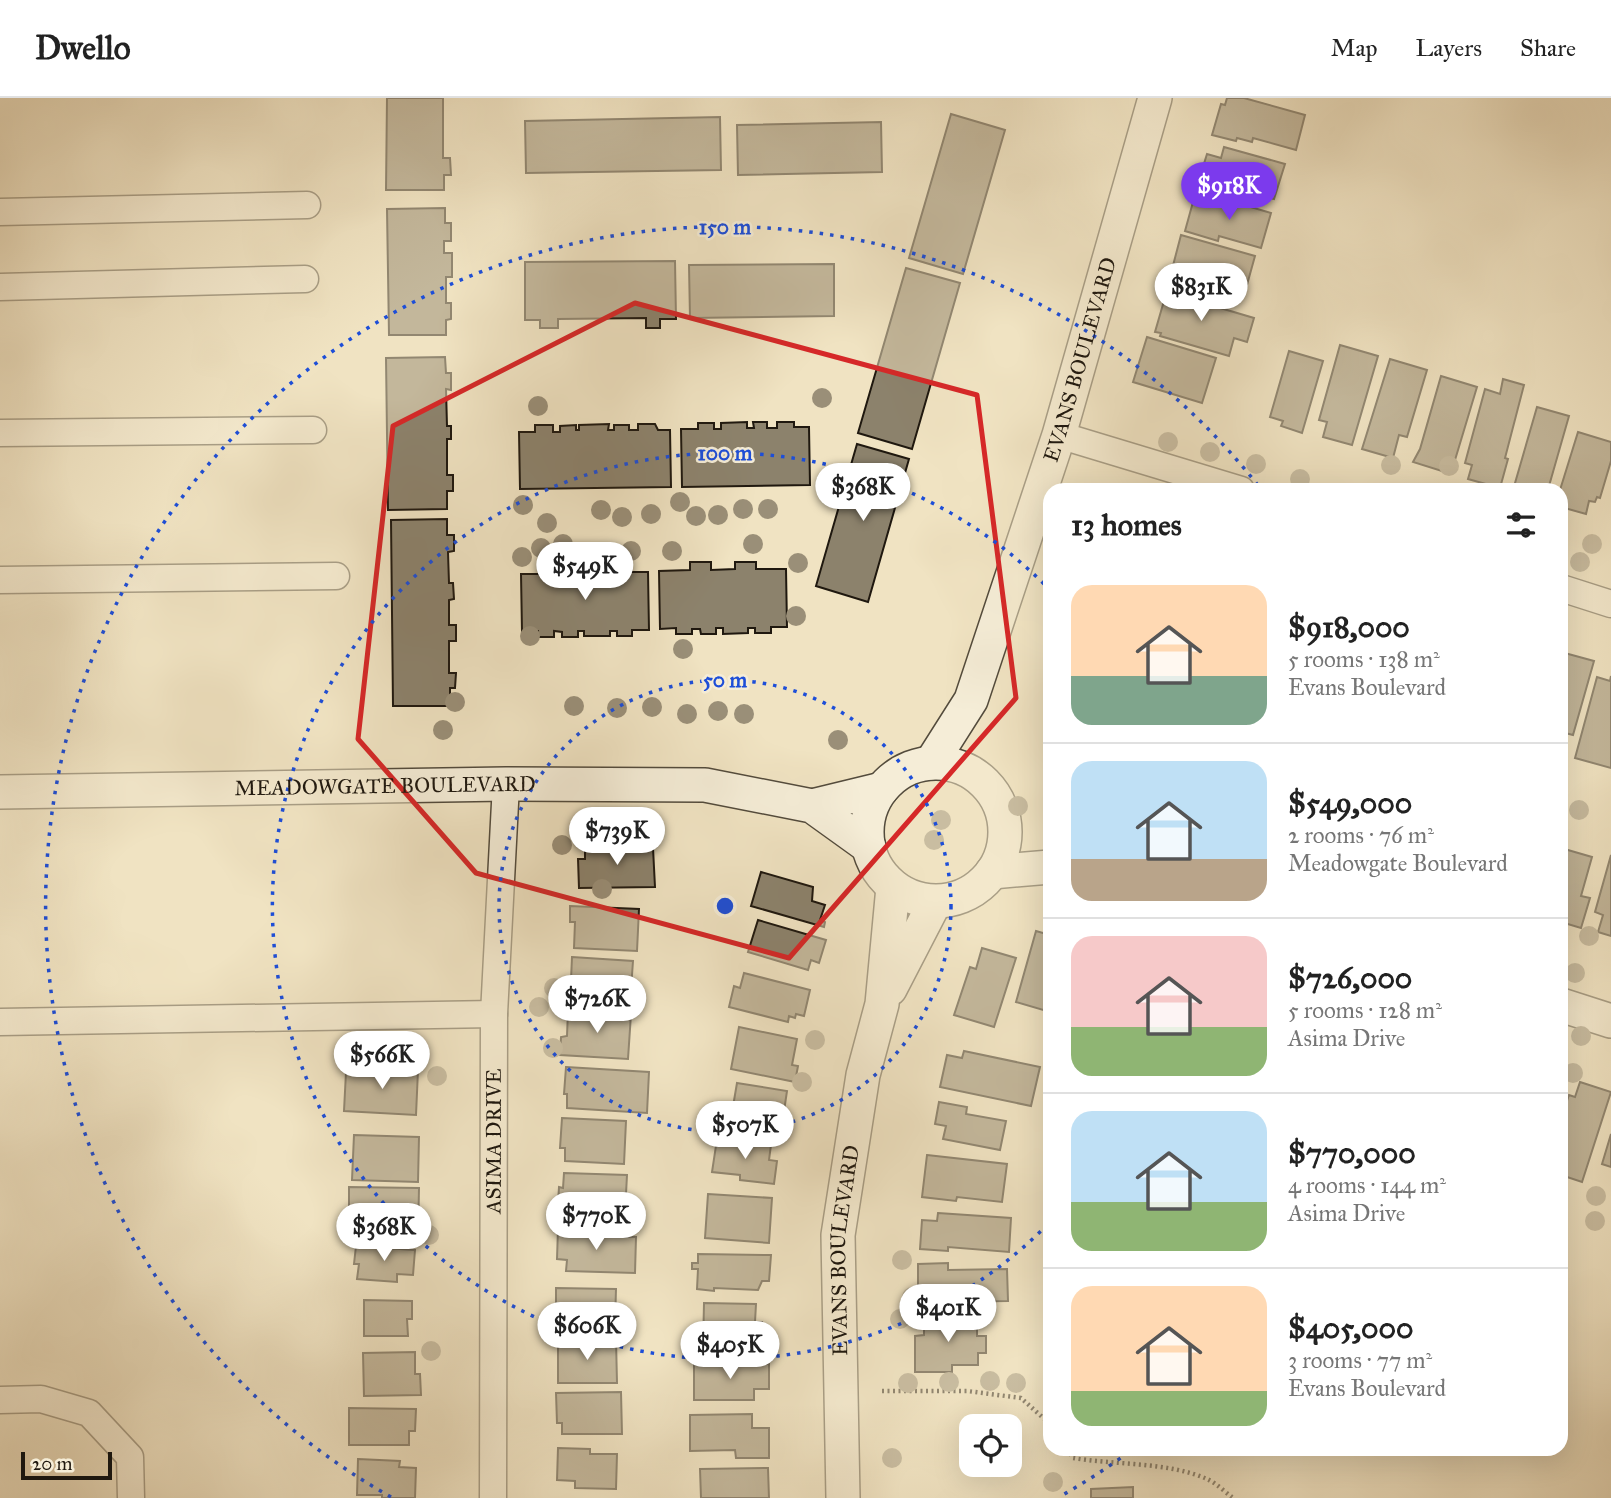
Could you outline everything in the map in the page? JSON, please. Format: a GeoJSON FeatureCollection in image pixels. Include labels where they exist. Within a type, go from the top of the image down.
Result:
{"type":"FeatureCollection","features":[{"type":"Feature","properties":{"kind":"street","name":"EVANS BOULEVARD"},"geometry":{"type":"LineString","coordinates":[[1043,483],[1156,98]]}},
{"type":"Feature","properties":{"kind":"street"},"geometry":{"type":"LineString","coordinates":[[0,212],[307,205]]}},
{"type":"Feature","properties":{"kind":"street"},"geometry":{"type":"LineString","coordinates":[[0,287],[305,279]]}},
{"type":"Feature","properties":{"kind":"street"},"geometry":{"type":"LineString","coordinates":[[0,433],[313,430]]}},
{"type":"Feature","properties":{"kind":"street"},"geometry":{"type":"LineString","coordinates":[[1059,435],[1218,483]]}},
{"type":"Feature","properties":{"kind":"street","name":"EVANS BOULEVARD"},"geometry":{"type":"LineString","coordinates":[[931,763],[971,700],[1043,483]]}},
{"type":"Feature","properties":{"kind":"street"},"geometry":{"type":"LineString","coordinates":[[0,580],[336,576]]}},
{"type":"Feature","properties":{"kind":"street"},"geometry":{"type":"LineString","coordinates":[[1568,590],[1611,604]]}},
{"type":"Feature","properties":{"kind":"street","name":"EVANS BOULEVARD"},"geometry":{"type":"LineString","coordinates":[[968,771],[971,700]]}},
{"type":"Feature","properties":{"kind":"street"},"geometry":{"type":"LineString","coordinates":[[931,763],[968,771],[984,782],[1003,815],[1005,834],[1002,853],[992,872],[976,888],[957,898],[935,902],[913,898],[893,887],[877,869],[869,847],[867,823],[872,805],[882,789],[896,776],[913,767],[931,763]]}},
{"type":"Feature","properties":{"kind":"street","name":"MEADOWGATE BOULEVARD"},"geometry":{"type":"LineString","coordinates":[[0,792],[506,784],[705,785],[812,806],[869,847]]}},
{"type":"Feature","properties":{"kind":"street","name":"ASIMA DRIVE"},"geometry":{"type":"LineString","coordinates":[[493,1498],[494,1014],[506,784]]}},
{"type":"Feature","properties":{"kind":"street","name":"MEADOWGATE BOULEVARD"},"geometry":{"type":"LineString","coordinates":[[812,806],[882,789]]}},
{"type":"Feature","properties":{"kind":"street"},"geometry":{"type":"LineString","coordinates":[[1005,834],[1043,853]]}},
{"type":"Feature","properties":{"kind":"street"},"geometry":{"type":"LineString","coordinates":[[992,872],[1043,868]]}},
{"type":"Feature","properties":{"kind":"street","name":"EVANS BOULEVARD"},"geometry":{"type":"LineString","coordinates":[[843,1498],[838,1236],[863,1075],[882,1004],[893,887]]}},
{"type":"Feature","properties":{"kind":"street","name":"EVANS BOULEVARD"},"geometry":{"type":"LineString","coordinates":[[882,1004],[935,902]]}},
{"type":"Feature","properties":{"kind":"street"},"geometry":{"type":"LineString","coordinates":[[1568,1007],[1611,1021]]}},
{"type":"Feature","properties":{"kind":"street"},"geometry":{"type":"LineString","coordinates":[[0,1022],[494,1014]]}},
{"type":"Feature","properties":{"kind":"street"},"geometry":{"type":"LineString","coordinates":[[0,1400],[41,1399],[89,1413],[130,1457],[131,1498]]}},
{"type":"Feature","properties":{"kind":"path"},"geometry":{"type":"LineString","coordinates":[[882,1391],[967,1391],[1021,1398],[1043,1418]]}},
{"type":"Feature","properties":{"kind":"path"},"geometry":{"type":"LineString","coordinates":[[1072,1456],[1098,1462],[1171,1468],[1209,1479],[1233,1498]]}},
{"type":"Feature","properties":{"kind":"highlighted area"},"geometry":{"type":"Polygon","coordinates":[[[635,303],[977,395],[1016,698],[789,958],[476,873],[358,739],[393,426],[635,303]]]}},
{"type":"Feature","properties":{"kind":"building"},"geometry":{"type":"Polygon","coordinates":[[[387,98],[443,98],[443,158],[450,158],[451,175],[444,175],[444,190],[386,190],[387,98]]]}},
{"type":"Feature","properties":{"kind":"building"},"geometry":{"type":"Polygon","coordinates":[[[1227,98],[1244,98],[1305,115],[1296,150],[1253,138],[1252,142],[1237,138],[1236,141],[1212,135],[1221,104],[1225,105],[1227,98]]]}},
{"type":"Feature","properties":{"kind":"building"},"geometry":{"type":"Polygon","coordinates":[[[951,114],[1005,130],[963,274],[909,258],[951,114]]]}},
{"type":"Feature","properties":{"kind":"building"},"geometry":{"type":"Polygon","coordinates":[[[720,117],[721,170],[526,173],[525,121],[720,117]]]}},
{"type":"Feature","properties":{"kind":"building"},"geometry":{"type":"Polygon","coordinates":[[[881,122],[882,172],[738,175],[737,125],[881,122]]]}},
{"type":"Feature","properties":{"kind":"building"},"geometry":{"type":"Polygon","coordinates":[[[1224,147],[1285,164],[1274,199],[1233,188],[1231,193],[1198,183],[1207,154],[1221,158],[1224,147]]]}},
{"type":"Feature","properties":{"kind":"building"},"geometry":{"type":"Polygon","coordinates":[[[1210,195],[1271,213],[1261,248],[1219,236],[1218,241],[1185,231],[1193,202],[1206,206],[1210,195]]]}},
{"type":"Feature","properties":{"kind":"building"},"geometry":{"type":"Polygon","coordinates":[[[445,208],[445,223],[451,223],[451,241],[444,241],[444,253],[452,253],[452,277],[446,277],[446,303],[451,303],[451,319],[446,320],[446,335],[389,335],[387,209],[445,208]]]}},
{"type":"Feature","properties":{"kind":"building"},"geometry":{"type":"Polygon","coordinates":[[[1181,235],[1255,256],[1245,292],[1216,284],[1214,290],[1170,277],[1181,235]]]}},
{"type":"Feature","properties":{"kind":"building"},"geometry":{"type":"Polygon","coordinates":[[[675,261],[676,319],[660,319],[660,328],[646,328],[646,318],[558,319],[558,328],[540,328],[540,320],[525,320],[525,262],[675,261]]]}},
{"type":"Feature","properties":{"kind":"building"},"geometry":{"type":"Polygon","coordinates":[[[834,264],[834,316],[690,318],[689,265],[834,264]]]}},
{"type":"Feature","properties":{"kind":"building"},"geometry":{"type":"Polygon","coordinates":[[[906,268],[960,283],[912,449],[858,433],[906,268]]]}},
{"type":"Feature","properties":{"kind":"building"},"geometry":{"type":"Polygon","coordinates":[[[1168,287],[1202,297],[1200,302],[1254,318],[1247,342],[1234,338],[1229,356],[1160,336],[1161,333],[1155,332],[1168,287]]]}},
{"type":"Feature","properties":{"kind":"building"},"geometry":{"type":"Polygon","coordinates":[[[1147,337],[1216,358],[1202,403],[1133,382],[1147,337]]]}},
{"type":"Feature","properties":{"kind":"building"},"geometry":{"type":"Polygon","coordinates":[[[1340,345],[1378,356],[1352,445],[1323,437],[1327,422],[1319,420],[1340,345]]]}},
{"type":"Feature","properties":{"kind":"building"},"geometry":{"type":"Polygon","coordinates":[[[1289,351],[1323,361],[1302,433],[1281,426],[1283,421],[1270,417],[1289,351]]]}},
{"type":"Feature","properties":{"kind":"building"},"geometry":{"type":"Polygon","coordinates":[[[445,357],[446,373],[451,373],[451,390],[446,389],[447,426],[451,426],[451,439],[447,439],[447,475],[453,475],[453,491],[447,491],[447,509],[388,510],[386,358],[445,357]]]}},
{"type":"Feature","properties":{"kind":"building"},"geometry":{"type":"Polygon","coordinates":[[[1390,359],[1427,370],[1407,437],[1399,435],[1393,458],[1362,449],[1390,359]]]}},
{"type":"Feature","properties":{"kind":"building"},"geometry":{"type":"Polygon","coordinates":[[[1441,376],[1477,387],[1455,460],[1449,458],[1445,472],[1413,462],[1420,449],[1441,376]]]}},
{"type":"Feature","properties":{"kind":"building"},"geometry":{"type":"Polygon","coordinates":[[[1503,379],[1524,385],[1501,483],[1482,483],[1468,479],[1472,465],[1465,463],[1485,389],[1500,394],[1503,379]]]}},
{"type":"Feature","properties":{"kind":"building"},"geometry":{"type":"Polygon","coordinates":[[[1537,407],[1569,416],[1550,483],[1515,483],[1537,407]]]}},
{"type":"Feature","properties":{"kind":"building"},"geometry":{"type":"Polygon","coordinates":[[[747,422],[747,428],[754,428],[753,422],[767,422],[767,428],[777,428],[777,422],[794,422],[794,427],[809,427],[810,485],[682,487],[681,429],[698,429],[698,423],[714,423],[714,429],[721,429],[721,423],[747,422]]]}},
{"type":"Feature","properties":{"kind":"building"},"geometry":{"type":"Polygon","coordinates":[[[609,424],[608,430],[614,430],[614,425],[629,425],[629,430],[638,430],[638,424],[655,424],[658,430],[670,430],[671,487],[520,489],[519,432],[535,432],[535,425],[553,425],[553,432],[560,432],[560,426],[576,425],[576,430],[579,430],[579,425],[609,424]]]}},
{"type":"Feature","properties":{"kind":"building"},"geometry":{"type":"Polygon","coordinates":[[[1578,432],[1611,442],[1611,461],[1600,498],[1597,497],[1595,502],[1589,501],[1586,514],[1568,509],[1568,483],[1562,483],[1578,432]]]}},
{"type":"Feature","properties":{"kind":"building"},"geometry":{"type":"Polygon","coordinates":[[[857,444],[909,459],[868,602],[816,586],[857,444]]]}},
{"type":"Feature","properties":{"kind":"building"},"geometry":{"type":"Polygon","coordinates":[[[447,519],[447,535],[454,535],[454,551],[448,552],[449,583],[453,583],[454,599],[449,600],[449,625],[456,625],[456,641],[449,641],[449,673],[456,673],[455,688],[450,688],[450,706],[393,706],[391,520],[447,519]]]}},
{"type":"Feature","properties":{"kind":"building"},"geometry":{"type":"Polygon","coordinates":[[[690,562],[711,562],[711,570],[735,569],[735,562],[756,562],[756,569],[786,569],[787,627],[771,627],[771,633],[755,633],[755,628],[748,628],[748,633],[723,634],[723,628],[716,628],[716,634],[701,634],[700,629],[692,629],[692,634],[676,634],[676,628],[660,629],[659,571],[690,570],[690,562]]]}},
{"type":"Feature","properties":{"kind":"building"},"geometry":{"type":"Polygon","coordinates":[[[596,565],[618,565],[617,572],[648,572],[649,630],[632,630],[632,636],[617,636],[617,631],[610,631],[610,636],[584,636],[584,631],[578,631],[578,637],[562,637],[562,632],[554,631],[554,637],[538,637],[538,631],[522,632],[521,574],[551,574],[551,566],[573,566],[573,573],[596,573],[596,565]]]}},
{"type":"Feature","properties":{"kind":"building"},"geometry":{"type":"Polygon","coordinates":[[[1568,654],[1594,661],[1573,735],[1568,734],[1568,654]]]}},
{"type":"Feature","properties":{"kind":"building"},"geometry":{"type":"Polygon","coordinates":[[[1611,676],[1611,768],[1575,758],[1597,677],[1610,681],[1611,676]]]}},
{"type":"Feature","properties":{"kind":"building"},"geometry":{"type":"Polygon","coordinates":[[[638,843],[638,849],[653,848],[655,887],[579,888],[578,859],[585,859],[585,844],[638,843]]]}},
{"type":"Feature","properties":{"kind":"building"},"geometry":{"type":"Polygon","coordinates":[[[1568,850],[1592,857],[1581,896],[1590,898],[1581,928],[1568,924],[1568,850]]]}},
{"type":"Feature","properties":{"kind":"building"},"geometry":{"type":"Polygon","coordinates":[[[1611,855],[1611,936],[1598,932],[1603,915],[1595,912],[1611,855]]]}},
{"type":"Feature","properties":{"kind":"building"},"geometry":{"type":"Polygon","coordinates":[[[761,872],[813,887],[812,901],[825,905],[820,920],[825,922],[824,927],[751,906],[761,872]]]}},
{"type":"Feature","properties":{"kind":"building"},"geometry":{"type":"Polygon","coordinates":[[[570,906],[639,909],[637,951],[574,948],[575,922],[570,922],[570,906]]]}},
{"type":"Feature","properties":{"kind":"building"},"geometry":{"type":"Polygon","coordinates":[[[758,920],[826,940],[819,963],[811,960],[808,970],[748,952],[758,920]]]}},
{"type":"Feature","properties":{"kind":"building"},"geometry":{"type":"Polygon","coordinates":[[[1036,931],[1043,933],[1043,1010],[1016,1002],[1036,931]]]}},
{"type":"Feature","properties":{"kind":"building"},"geometry":{"type":"Polygon","coordinates":[[[982,948],[1016,958],[994,1027],[954,1015],[970,967],[976,969],[982,948]]]}},
{"type":"Feature","properties":{"kind":"building"},"geometry":{"type":"Polygon","coordinates":[[[572,957],[633,961],[630,1003],[562,998],[564,980],[571,980],[572,957]]]}},
{"type":"Feature","properties":{"kind":"building"},"geometry":{"type":"Polygon","coordinates":[[[744,973],[810,990],[804,1016],[789,1016],[788,1022],[729,1007],[734,986],[740,988],[744,973]]]}},
{"type":"Feature","properties":{"kind":"building"},"geometry":{"type":"Polygon","coordinates":[[[568,1010],[631,1014],[628,1059],[560,1055],[561,1037],[567,1036],[568,1010]]]}},
{"type":"Feature","properties":{"kind":"building"},"geometry":{"type":"Polygon","coordinates":[[[739,1027],[797,1039],[792,1065],[798,1066],[795,1082],[731,1069],[739,1027]]]}},
{"type":"Feature","properties":{"kind":"building"},"geometry":{"type":"Polygon","coordinates":[[[964,1051],[1040,1067],[1031,1106],[940,1087],[947,1055],[962,1058],[964,1051]]]}},
{"type":"Feature","properties":{"kind":"building"},"geometry":{"type":"Polygon","coordinates":[[[363,1067],[418,1070],[416,1115],[344,1111],[346,1072],[362,1073],[363,1067]]]}},
{"type":"Feature","properties":{"kind":"building"},"geometry":{"type":"Polygon","coordinates":[[[566,1067],[649,1072],[647,1113],[567,1108],[567,1094],[564,1094],[566,1067]]]}},
{"type":"Feature","properties":{"kind":"building"},"geometry":{"type":"Polygon","coordinates":[[[1580,1082],[1611,1092],[1582,1182],[1568,1177],[1568,1098],[1569,1095],[1575,1097],[1580,1082]]]}},
{"type":"Feature","properties":{"kind":"building"},"geometry":{"type":"Polygon","coordinates":[[[737,1083],[787,1091],[780,1138],[729,1130],[737,1083]]]}},
{"type":"Feature","properties":{"kind":"building"},"geometry":{"type":"Polygon","coordinates":[[[939,1102],[967,1107],[966,1114],[1006,1121],[1000,1150],[943,1139],[946,1126],[935,1124],[939,1102]]]}},
{"type":"Feature","properties":{"kind":"building"},"geometry":{"type":"Polygon","coordinates":[[[562,1118],[626,1121],[624,1164],[565,1161],[565,1148],[560,1148],[562,1118]]]}},
{"type":"Feature","properties":{"kind":"building"},"geometry":{"type":"Polygon","coordinates":[[[1611,1134],[1611,1167],[1602,1164],[1611,1134]]]}},
{"type":"Feature","properties":{"kind":"building"},"geometry":{"type":"Polygon","coordinates":[[[354,1135],[419,1137],[418,1182],[352,1180],[354,1135]]]}},
{"type":"Feature","properties":{"kind":"building"},"geometry":{"type":"Polygon","coordinates":[[[717,1139],[771,1145],[769,1160],[777,1161],[774,1184],[740,1180],[740,1175],[712,1172],[717,1139]]]}},
{"type":"Feature","properties":{"kind":"building"},"geometry":{"type":"Polygon","coordinates":[[[927,1155],[1007,1164],[1002,1202],[957,1197],[956,1201],[922,1197],[927,1155]]]}},
{"type":"Feature","properties":{"kind":"building"},"geometry":{"type":"Polygon","coordinates":[[[564,1173],[627,1175],[625,1213],[592,1211],[592,1220],[557,1219],[559,1187],[563,1188],[564,1173]]]}},
{"type":"Feature","properties":{"kind":"building"},"geometry":{"type":"Polygon","coordinates":[[[349,1187],[419,1188],[418,1236],[349,1235],[349,1187]]]}},
{"type":"Feature","properties":{"kind":"building"},"geometry":{"type":"Polygon","coordinates":[[[708,1194],[772,1198],[769,1243],[705,1238],[708,1194]]]}},
{"type":"Feature","properties":{"kind":"building"},"geometry":{"type":"Polygon","coordinates":[[[938,1213],[1011,1218],[1009,1252],[948,1247],[948,1251],[920,1249],[922,1220],[937,1221],[938,1213]]]}},
{"type":"Feature","properties":{"kind":"building"},"geometry":{"type":"Polygon","coordinates":[[[558,1228],[592,1229],[592,1236],[636,1237],[635,1273],[566,1271],[567,1260],[557,1259],[558,1228]]]}},
{"type":"Feature","properties":{"kind":"building"},"geometry":{"type":"Polygon","coordinates":[[[356,1246],[415,1250],[413,1275],[397,1274],[397,1282],[357,1279],[359,1264],[354,1264],[356,1246]]]}},
{"type":"Feature","properties":{"kind":"building"},"geometry":{"type":"Polygon","coordinates":[[[698,1254],[771,1255],[769,1281],[762,1281],[758,1290],[697,1289],[698,1269],[692,1269],[692,1263],[698,1263],[698,1254]]]}},
{"type":"Feature","properties":{"kind":"building"},"geometry":{"type":"Polygon","coordinates":[[[948,1263],[948,1270],[1007,1269],[1008,1301],[941,1302],[940,1294],[918,1295],[918,1264],[948,1263]]]}},
{"type":"Feature","properties":{"kind":"building"},"geometry":{"type":"Polygon","coordinates":[[[556,1288],[616,1289],[615,1324],[573,1323],[573,1316],[556,1316],[556,1288]]]}},
{"type":"Feature","properties":{"kind":"building"},"geometry":{"type":"Polygon","coordinates":[[[364,1300],[412,1301],[412,1319],[407,1319],[408,1336],[364,1336],[364,1300]]]}},
{"type":"Feature","properties":{"kind":"building"},"geometry":{"type":"Polygon","coordinates":[[[704,1303],[756,1304],[755,1322],[762,1322],[761,1336],[768,1336],[767,1350],[703,1349],[704,1303]]]}},
{"type":"Feature","properties":{"kind":"building"},"geometry":{"type":"Polygon","coordinates":[[[924,1317],[977,1317],[977,1336],[986,1336],[986,1353],[978,1353],[978,1365],[952,1365],[952,1372],[915,1372],[915,1336],[924,1335],[924,1317]]]}},
{"type":"Feature","properties":{"kind":"building"},"geometry":{"type":"Polygon","coordinates":[[[558,1340],[616,1340],[617,1383],[558,1383],[558,1340]]]}},
{"type":"Feature","properties":{"kind":"building"},"geometry":{"type":"Polygon","coordinates":[[[415,1352],[415,1374],[420,1374],[421,1395],[364,1396],[363,1353],[415,1352]]]}},
{"type":"Feature","properties":{"kind":"building"},"geometry":{"type":"Polygon","coordinates":[[[769,1364],[769,1389],[754,1389],[754,1400],[694,1400],[694,1365],[769,1364]]]}},
{"type":"Feature","properties":{"kind":"building"},"geometry":{"type":"Polygon","coordinates":[[[621,1392],[622,1434],[562,1434],[562,1423],[557,1423],[556,1393],[621,1392]]]}},
{"type":"Feature","properties":{"kind":"building"},"geometry":{"type":"Polygon","coordinates":[[[349,1408],[416,1409],[415,1431],[409,1431],[409,1445],[349,1445],[349,1408]]]}},
{"type":"Feature","properties":{"kind":"building"},"geometry":{"type":"Polygon","coordinates":[[[752,1414],[752,1428],[769,1428],[769,1458],[736,1458],[735,1450],[690,1451],[690,1415],[752,1414]]]}},
{"type":"Feature","properties":{"kind":"building"},"geometry":{"type":"Polygon","coordinates":[[[558,1448],[590,1449],[590,1454],[617,1454],[616,1489],[575,1488],[575,1481],[557,1480],[558,1448]]]}},
{"type":"Feature","properties":{"kind":"building"},"geometry":{"type":"Polygon","coordinates":[[[358,1459],[400,1461],[399,1467],[416,1468],[415,1498],[357,1495],[358,1459]]]}},
{"type":"Feature","properties":{"kind":"building"},"geometry":{"type":"Polygon","coordinates":[[[768,1468],[769,1498],[701,1498],[700,1469],[768,1468]]]}},
{"type":"Feature","properties":{"kind":"building"},"geometry":{"type":"Polygon","coordinates":[[[1133,1487],[1133,1498],[1091,1498],[1091,1489],[1133,1487]]]}}]}
